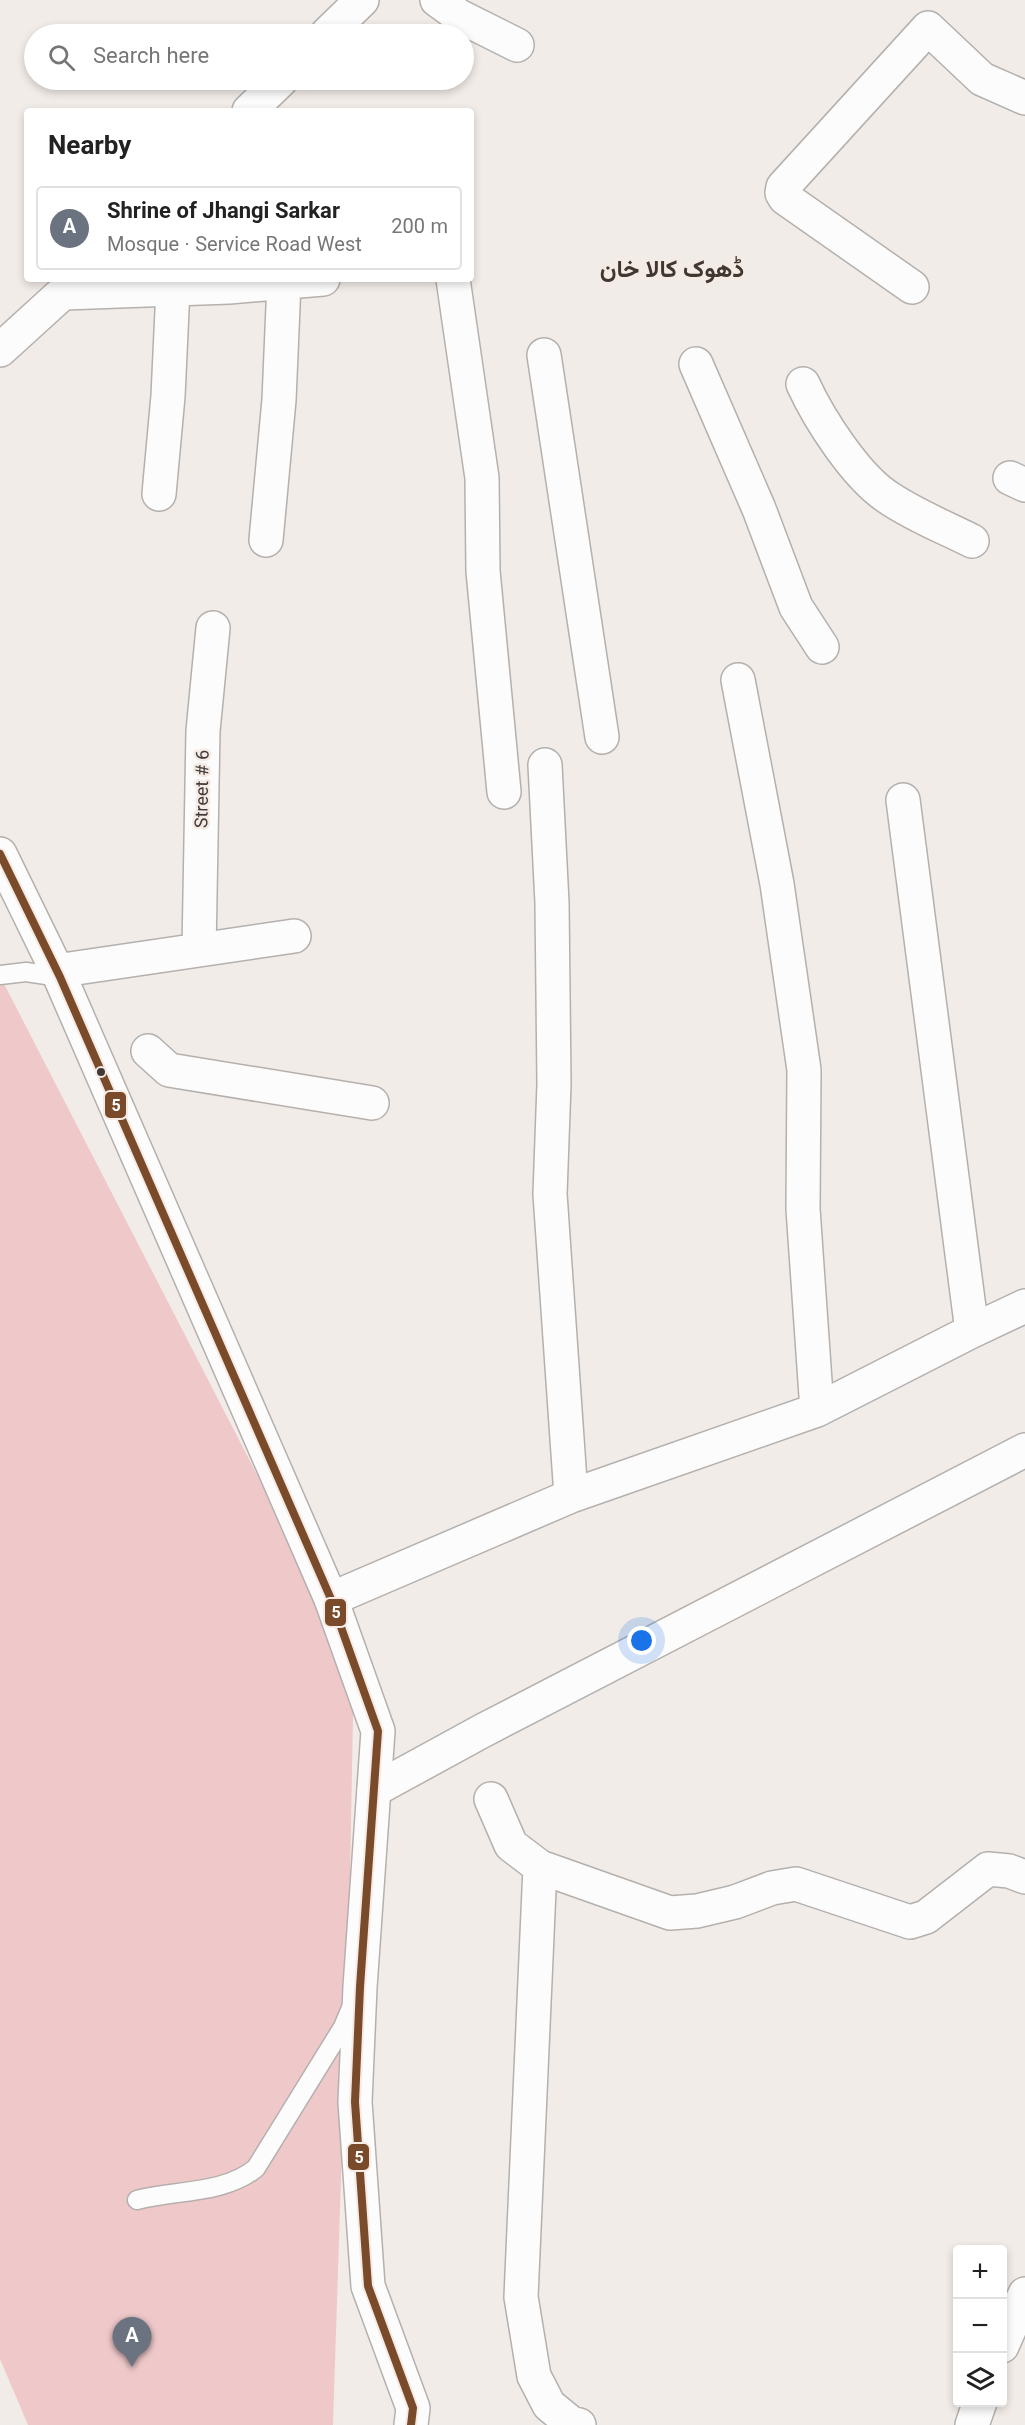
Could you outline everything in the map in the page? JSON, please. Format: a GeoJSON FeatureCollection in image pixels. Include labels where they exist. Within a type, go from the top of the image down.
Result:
{"type":"FeatureCollection","features":[{"type":"Feature","properties":{"kind":"street"},"geometry":{"type":"LineString","coordinates":[[337,24],[362,0]]}},
{"type":"Feature","properties":{"kind":"street"},"geometry":{"type":"LineString","coordinates":[[437,0],[459,16],[518,45]]}},
{"type":"Feature","properties":{"kind":"street"},"geometry":{"type":"LineString","coordinates":[[912,287],[785,198],[783,187],[928,28],[982,79],[1025,98]]}},
{"type":"Feature","properties":{"kind":"street"},"geometry":{"type":"LineString","coordinates":[[252,108],[271,90]]}},
{"type":"Feature","properties":{"kind":"street"},"geometry":{"type":"LineString","coordinates":[[0,350],[71,286],[173,290],[294,282]]}},
{"type":"Feature","properties":{"kind":"street"},"geometry":{"type":"LineString","coordinates":[[453,282],[482,478],[483,571],[504,792]]}},
{"type":"Feature","properties":{"kind":"street"},"geometry":{"type":"LineString","coordinates":[[266,540],[279,400],[284,283]]}},
{"type":"Feature","properties":{"kind":"street"},"geometry":{"type":"LineString","coordinates":[[159,494],[168,396],[173,290]]}},
{"type":"Feature","properties":{"kind":"street"},"geometry":{"type":"LineString","coordinates":[[544,355],[602,738]]}},
{"type":"Feature","properties":{"kind":"street"},"geometry":{"type":"LineString","coordinates":[[696,364],[759,509],[796,607],[822,647]]}},
{"type":"Feature","properties":{"kind":"street"},"geometry":{"type":"LineString","coordinates":[[803,384],[812,405],[860,471],[887,498],[972,541]]}},
{"type":"Feature","properties":{"kind":"street","name":"Street # 6"},"geometry":{"type":"LineString","coordinates":[[199,950],[202,731],[213,628]]}},
{"type":"Feature","properties":{"kind":"street"},"geometry":{"type":"LineString","coordinates":[[738,680],[777,884],[804,1070],[803,1209],[817,1410]]}},
{"type":"Feature","properties":{"kind":"street"},"geometry":{"type":"LineString","coordinates":[[544,765],[552,915],[554,1084],[550,1194],[572,1496]]}},
{"type":"Feature","properties":{"kind":"street"},"geometry":{"type":"LineString","coordinates":[[903,800],[972,1330]]}},
{"type":"Feature","properties":{"kind":"street"},"geometry":{"type":"LineString","coordinates":[[0,854],[58,974],[330,1599],[378,1731],[360,1987],[355,2102],[368,2286],[414,2408],[411,2425]]}},
{"type":"Feature","properties":{"kind":"street"},"geometry":{"type":"LineString","coordinates":[[58,974],[294,936]]}},
{"type":"Feature","properties":{"kind":"street"},"geometry":{"type":"LineString","coordinates":[[148,1051],[169,1070],[372,1103]]}},
{"type":"Feature","properties":{"kind":"street"},"geometry":{"type":"LineString","coordinates":[[330,1599],[572,1496],[817,1410],[972,1330],[1025,1306]]}},
{"type":"Feature","properties":{"kind":"street"},"geometry":{"type":"LineString","coordinates":[[374,1790],[482,1731],[1025,1450]]}},
{"type":"Feature","properties":{"kind":"street"},"geometry":{"type":"LineString","coordinates":[[491,1799],[512,1845],[540,1867],[670,1912],[697,1911],[735,1902],[772,1888],[796,1884],[910,1922],[926,1917],[988,1869],[1009,1871],[1025,1878]]}},
{"type":"Feature","properties":{"kind":"street"},"geometry":{"type":"LineString","coordinates":[[540,1867],[520,2297],[534,2376],[549,2405],[571,2423],[579,2425]]}},
{"type":"Feature","properties":{"kind":"street"},"geometry":{"type":"LineString","coordinates":[[1007,2335],[1025,2294]]}},
{"type":"Feature","properties":{"kind":"street"},"geometry":{"type":"LineString","coordinates":[[972,2425],[979,2407]]}},
{"type":"Feature","properties":{"kind":"lane"},"geometry":{"type":"LineString","coordinates":[[0,975],[26,972],[58,974]]}},
{"type":"Feature","properties":{"kind":"lane"},"geometry":{"type":"LineString","coordinates":[[137,2200],[204,2189],[245,2177],[256,2168],[343,2028],[360,1987]]}},
{"type":"Feature","properties":{"kind":"shaded area"},"geometry":{"type":"Polygon","coordinates":[[[0,976],[354,1663],[349,1930],[333,2425],[28,2425],[0,2359],[0,976]]]}},
{"type":"Feature","properties":{"kind":"transit line","name":"5"},"geometry":{"type":"LineString","coordinates":[[0,854],[60,977],[331,1599],[378,1731],[360,1987],[355,2102],[368,2286],[413,2408],[411,2425]]}},
{"type":"Feature","properties":{"kind":"place","name":"Shrine of Jhangi Sarkar"},"geometry":{"type":"Point","coordinates":[132,2367]}},
{"type":"Feature","properties":{"kind":"district","name":"ڈھوک کالا خان"},"geometry":{"type":"Point","coordinates":[672,269]}}]}
